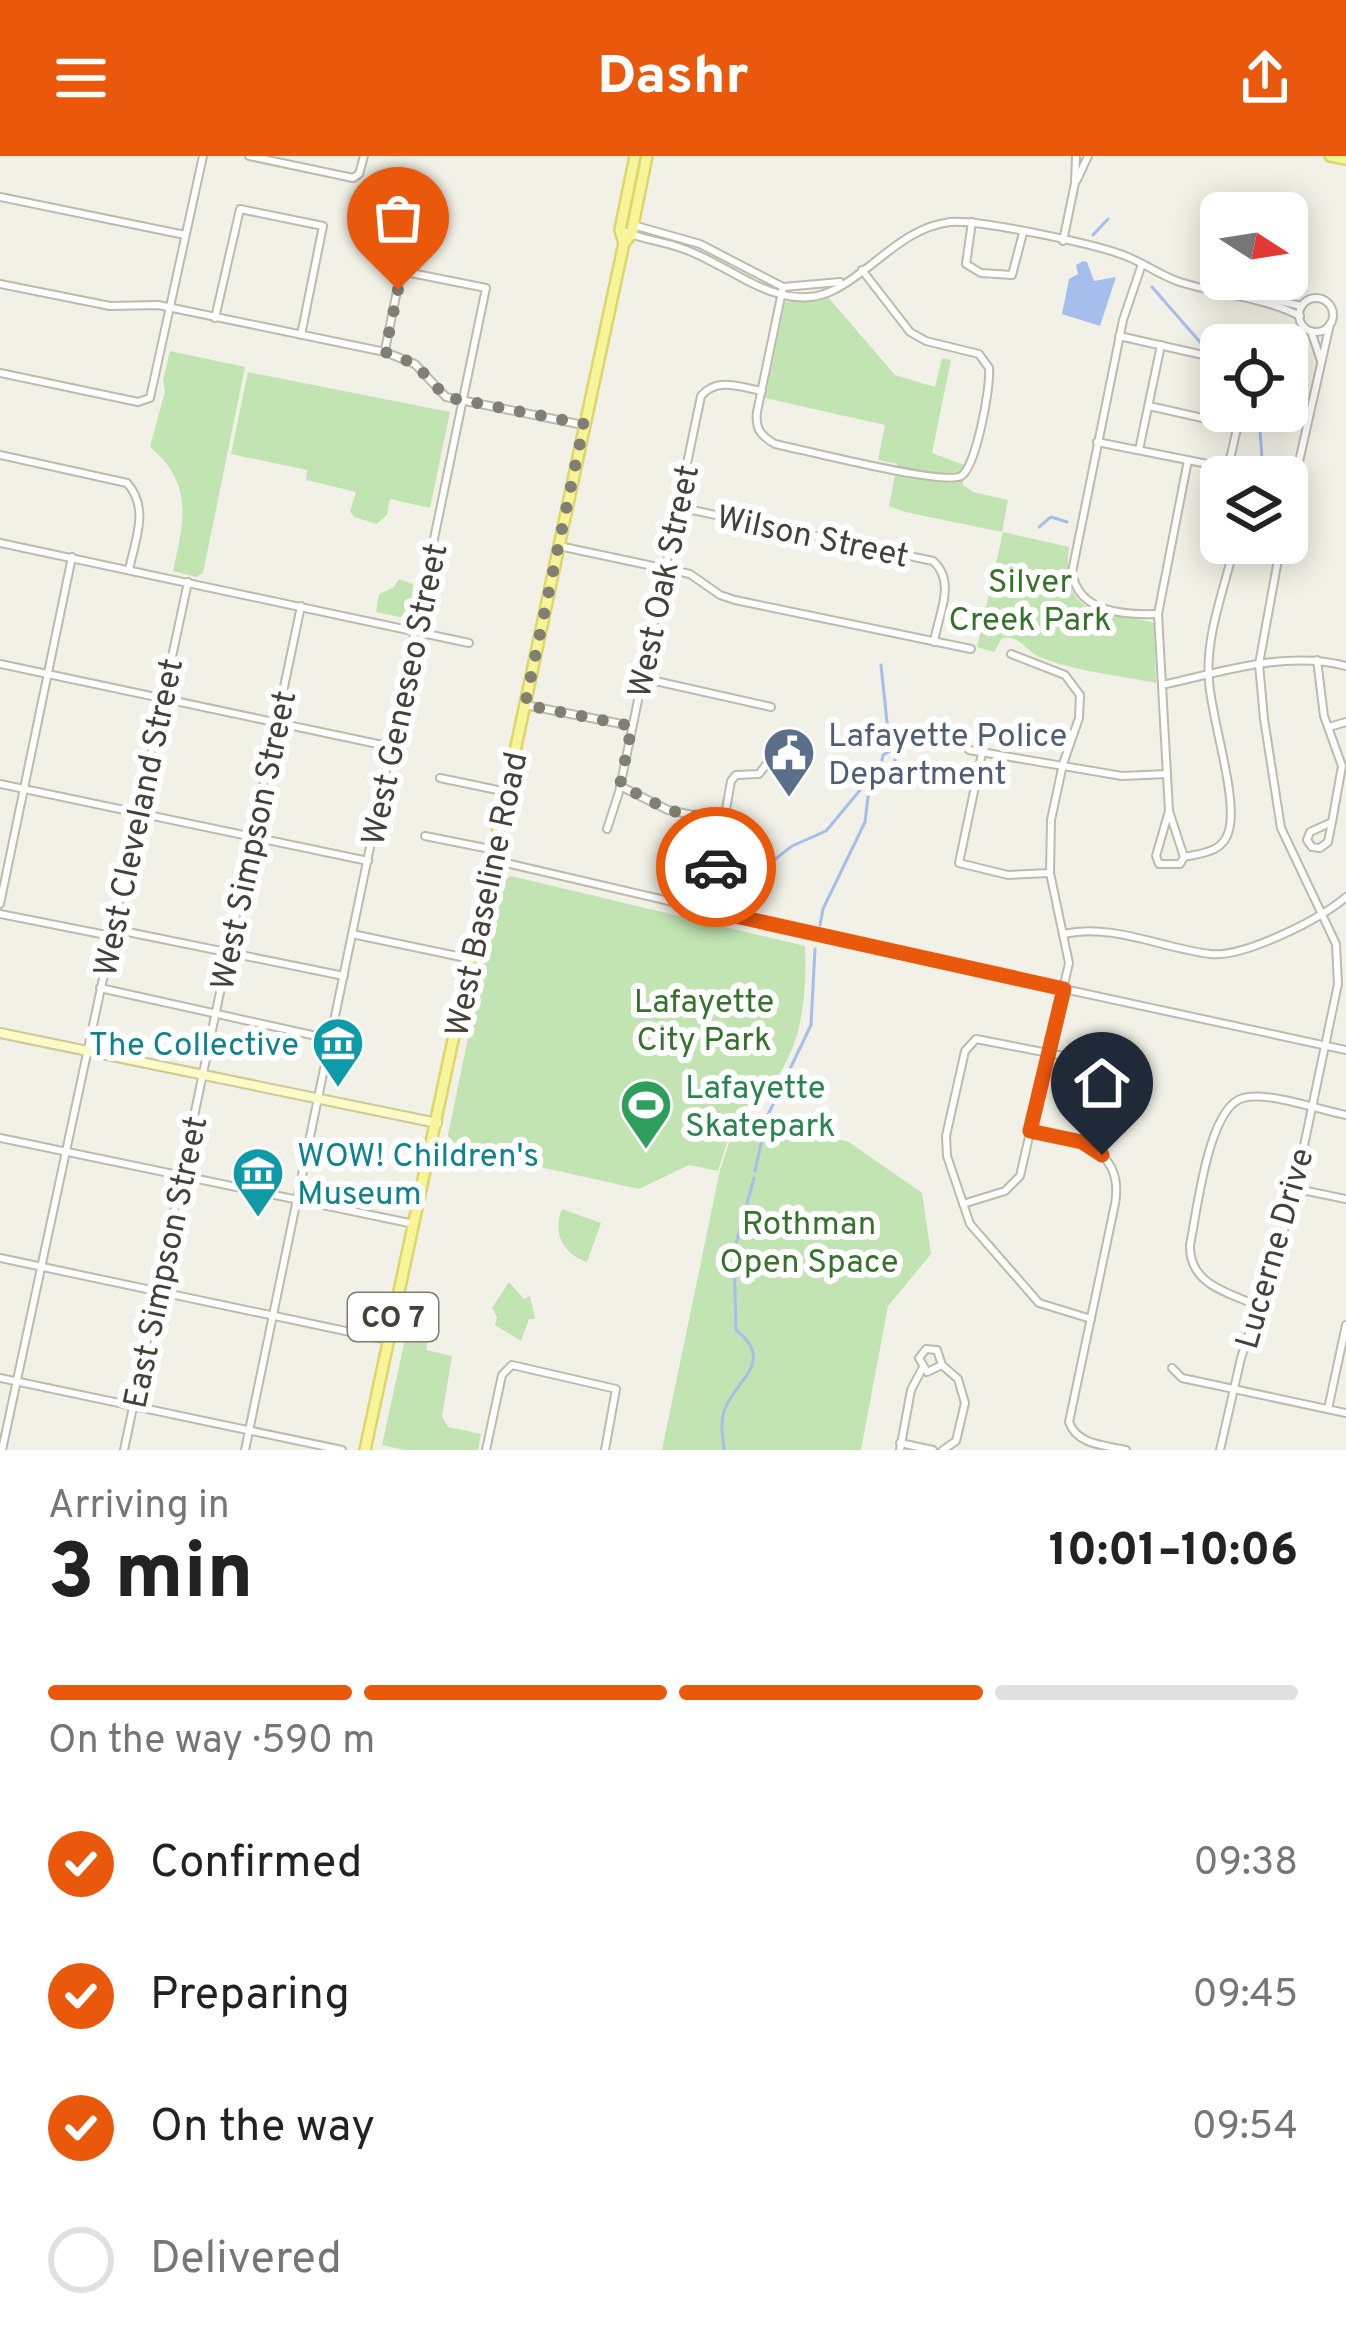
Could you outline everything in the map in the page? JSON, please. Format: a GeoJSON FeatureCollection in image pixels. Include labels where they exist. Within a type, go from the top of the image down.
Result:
{"type":"FeatureCollection","features":[{"type":"Feature","properties":{"kind":"main road","name":"West Baseline Road"},"geometry":{"type":"LineString","coordinates":[[626,231],[634,156]]}},
{"type":"Feature","properties":{"kind":"main road","name":"West Baseline Road"},"geometry":{"type":"LineString","coordinates":[[437,1123],[584,424],[647,156]]}},
{"type":"Feature","properties":{"kind":"main road"},"geometry":{"type":"LineString","coordinates":[[1330,156],[1346,159]]}},
{"type":"Feature","properties":{"kind":"main road","name":"CO 7"},"geometry":{"type":"LineString","coordinates":[[365,1450],[437,1123]]}},
{"type":"Feature","properties":{"kind":"street"},"geometry":{"type":"LineString","coordinates":[[0,373],[144,402],[153,392],[203,156]]}},
{"type":"Feature","properties":{"kind":"street"},"geometry":{"type":"LineString","coordinates":[[249,156],[353,178],[363,159]]}},
{"type":"Feature","properties":{"kind":"street"},"geometry":{"type":"LineString","coordinates":[[1076,156],[1076,183]]}},
{"type":"Feature","properties":{"kind":"street"},"geometry":{"type":"LineString","coordinates":[[1063,241],[1076,183],[1088,156]]}},
{"type":"Feature","properties":{"kind":"street"},"geometry":{"type":"LineString","coordinates":[[0,196],[185,235]]}},
{"type":"Feature","properties":{"kind":"street"},"geometry":{"type":"LineString","coordinates":[[215,319],[240,209],[322,226],[301,336]]}},
{"type":"Feature","properties":{"kind":"street"},"geometry":{"type":"LineString","coordinates":[[626,231],[700,244],[782,291],[844,281],[920,230],[972,222],[1124,255],[1174,280],[1200,286]]}},
{"type":"Feature","properties":{"kind":"street"},"geometry":{"type":"LineString","coordinates":[[972,222],[966,264],[981,272],[1012,275],[1024,233]]}},
{"type":"Feature","properties":{"kind":"street"},"geometry":{"type":"LineString","coordinates":[[385,352],[406,241]]}},
{"type":"Feature","properties":{"kind":"street"},"geometry":{"type":"LineString","coordinates":[[1142,265],[1127,300],[1072,561],[1078,592],[1095,606],[1158,614]]}},
{"type":"Feature","properties":{"kind":"street"},"geometry":{"type":"LineString","coordinates":[[782,291],[761,391],[758,430],[775,444],[949,480],[968,472],[990,376],[985,360],[910,332],[862,270]]}},
{"type":"Feature","properties":{"kind":"street","name":"West Geneseo Street"},"geometry":{"type":"LineString","coordinates":[[245,1450],[486,288],[401,271]]}},
{"type":"Feature","properties":{"kind":"street"},"geometry":{"type":"LineString","coordinates":[[0,284],[110,306],[170,308],[385,352],[415,364],[437,390],[463,401],[584,424]]}},
{"type":"Feature","properties":{"kind":"street"},"geometry":{"type":"LineString","coordinates":[[1297,456],[1332,308],[1324,300],[1310,299],[1300,316]]}},
{"type":"Feature","properties":{"kind":"street"},"geometry":{"type":"LineString","coordinates":[[1259,300],[1302,306]]}},
{"type":"Feature","properties":{"kind":"street"},"geometry":{"type":"LineString","coordinates":[[1259,300],[1300,316],[1311,331],[1321,361]]}},
{"type":"Feature","properties":{"kind":"street"},"geometry":{"type":"LineString","coordinates":[[1311,331],[1330,325]]}},
{"type":"Feature","properties":{"kind":"street"},"geometry":{"type":"LineString","coordinates":[[1119,336],[1200,354]]}},
{"type":"Feature","properties":{"kind":"street"},"geometry":{"type":"LineString","coordinates":[[1139,450],[1161,345]]}},
{"type":"Feature","properties":{"kind":"street","name":"West Oak Street"},"geometry":{"type":"LineString","coordinates":[[607,829],[701,396],[708,387],[720,384],[761,391]]}},
{"type":"Feature","properties":{"kind":"street"},"geometry":{"type":"LineString","coordinates":[[1149,406],[1200,413]]}},
{"type":"Feature","properties":{"kind":"street"},"geometry":{"type":"LineString","coordinates":[[1097,442],[1200,463]]}},
{"type":"Feature","properties":{"kind":"street"},"geometry":{"type":"LineString","coordinates":[[0,455],[127,483],[140,503],[129,570]]}},
{"type":"Feature","properties":{"kind":"street"},"geometry":{"type":"LineString","coordinates":[[1169,811],[1158,844],[1159,864],[1172,867],[1184,857],[1169,811],[1158,614],[1188,460]]}},
{"type":"Feature","properties":{"kind":"street","name":"Wilson Street"},"geometry":{"type":"LineString","coordinates":[[677,507],[934,560],[947,583],[934,642]]}},
{"type":"Feature","properties":{"kind":"street"},"geometry":{"type":"LineString","coordinates":[[0,543],[469,644]]}},
{"type":"Feature","properties":{"kind":"street"},"geometry":{"type":"LineString","coordinates":[[558,546],[701,578],[720,596],[735,600],[971,649]]}},
{"type":"Feature","properties":{"kind":"street"},"geometry":{"type":"LineString","coordinates":[[0,904],[72,557]]}},
{"type":"Feature","properties":{"kind":"street"},"geometry":{"type":"LineString","coordinates":[[1184,857],[1220,847],[1231,826],[1208,675],[1211,638],[1230,564]]}},
{"type":"Feature","properties":{"kind":"street","name":"Lucerne Drive"},"geometry":{"type":"LineString","coordinates":[[1220,1450],[1295,1189],[1340,966],[1336,944],[1281,828],[1259,664],[1277,564]]}},
{"type":"Feature","properties":{"kind":"street","name":"West Cleveland Street"},"geometry":{"type":"LineString","coordinates":[[2,1450],[188,583]]}},
{"type":"Feature","properties":{"kind":"street","name":"West Simpson Street"},"geometry":{"type":"LineString","coordinates":[[204,1075],[301,606]]}},
{"type":"Feature","properties":{"kind":"street"},"geometry":{"type":"LineString","coordinates":[[963,1204],[1014,1185],[1023,1168],[1069,963],[1049,873],[1052,820],[1081,704],[1077,687],[1065,676],[1011,654]]}},
{"type":"Feature","properties":{"kind":"street"},"geometry":{"type":"LineString","coordinates":[[1162,685],[1259,664],[1317,660],[1346,665]]}},
{"type":"Feature","properties":{"kind":"street"},"geometry":{"type":"LineString","coordinates":[[1317,660],[1321,701],[1329,727],[1342,744],[1342,778],[1328,842],[1321,848],[1312,847],[1307,840],[1310,832],[1332,822]]}},
{"type":"Feature","properties":{"kind":"street"},"geometry":{"type":"LineString","coordinates":[[0,664],[392,747]]}},
{"type":"Feature","properties":{"kind":"street"},"geometry":{"type":"LineString","coordinates":[[642,678],[771,707]]}},
{"type":"Feature","properties":{"kind":"street"},"geometry":{"type":"LineString","coordinates":[[525,705],[632,726]]}},
{"type":"Feature","properties":{"kind":"street"},"geometry":{"type":"LineString","coordinates":[[1329,727],[1346,722]]}},
{"type":"Feature","properties":{"kind":"street"},"geometry":{"type":"LineString","coordinates":[[969,749],[1122,776],[1167,774]]}},
{"type":"Feature","properties":{"kind":"street"},"geometry":{"type":"LineString","coordinates":[[982,753],[959,862],[1008,874],[1049,873]]}},
{"type":"Feature","properties":{"kind":"street"},"geometry":{"type":"LineString","coordinates":[[708,910],[730,782],[736,775],[759,773],[775,754]]}},
{"type":"Feature","properties":{"kind":"street"},"geometry":{"type":"LineString","coordinates":[[440,778],[508,792]]}},
{"type":"Feature","properties":{"kind":"street"},"geometry":{"type":"LineString","coordinates":[[0,784],[368,861]]}},
{"type":"Feature","properties":{"kind":"street"},"geometry":{"type":"LineString","coordinates":[[620,785],[668,810],[723,821]]}},
{"type":"Feature","properties":{"kind":"street"},"geometry":{"type":"LineString","coordinates":[[424,836],[708,910],[1346,1050]]}},
{"type":"Feature","properties":{"kind":"street"},"geometry":{"type":"LineString","coordinates":[[1063,934],[1104,931],[1229,955],[1346,897]]}},
{"type":"Feature","properties":{"kind":"street"},"geometry":{"type":"LineString","coordinates":[[0,914],[344,976]]}},
{"type":"Feature","properties":{"kind":"street"},"geometry":{"type":"LineString","coordinates":[[352,934],[471,959]]}},
{"type":"Feature","properties":{"kind":"street"},"geometry":{"type":"LineString","coordinates":[[100,988],[330,1039]]}},
{"type":"Feature","properties":{"kind":"street"},"geometry":{"type":"LineString","coordinates":[[0,1033],[437,1123]]}},
{"type":"Feature","properties":{"kind":"street"},"geometry":{"type":"LineString","coordinates":[[1091,1318],[1039,1303],[970,1224],[946,1147],[965,1051],[984,1038],[1120,1067],[1136,1079]]}},
{"type":"Feature","properties":{"kind":"street","name":"East Simpson Street"},"geometry":{"type":"LineString","coordinates":[[124,1450],[204,1075]]}},
{"type":"Feature","properties":{"kind":"street"},"geometry":{"type":"LineString","coordinates":[[1258,1306],[1206,1282],[1192,1265],[1190,1245],[1218,1119],[1229,1105],[1245,1097],[1346,1115]]}},
{"type":"Feature","properties":{"kind":"street"},"geometry":{"type":"LineString","coordinates":[[1030,1131],[1082,1142],[1102,1155],[1112,1169],[1117,1194],[1070,1416],[1072,1430],[1084,1441],[1126,1450]]}},
{"type":"Feature","properties":{"kind":"street"},"geometry":{"type":"LineString","coordinates":[[0,1138],[414,1224]]}},
{"type":"Feature","properties":{"kind":"street"},"geometry":{"type":"LineString","coordinates":[[1295,1189],[1346,1199]]}},
{"type":"Feature","properties":{"kind":"street"},"geometry":{"type":"LineString","coordinates":[[0,1258],[388,1340]]}},
{"type":"Feature","properties":{"kind":"street"},"geometry":{"type":"LineString","coordinates":[[1328,1410],[1346,1324]]}},
{"type":"Feature","properties":{"kind":"street"},"geometry":{"type":"LineString","coordinates":[[933,1450],[900,1446],[910,1390],[926,1349],[937,1350],[942,1365],[958,1379],[965,1403],[956,1441],[943,1450]]}},
{"type":"Feature","properties":{"kind":"street"},"geometry":{"type":"LineString","coordinates":[[486,1450],[502,1375],[512,1365],[616,1390],[605,1450]]}},
{"type":"Feature","properties":{"kind":"street"},"geometry":{"type":"LineString","coordinates":[[922,1369],[933,1372],[942,1365]]}},
{"type":"Feature","properties":{"kind":"street"},"geometry":{"type":"LineString","coordinates":[[1172,1368],[1182,1378],[1346,1413]]}},
{"type":"Feature","properties":{"kind":"street"},"geometry":{"type":"LineString","coordinates":[[0,1378],[342,1450]]}},
{"type":"Feature","properties":{"kind":"green space"},"geometry":{"type":"Polygon","coordinates":[[[827,296],[895,375],[935,387],[942,358],[951,360],[932,453],[964,465],[963,485],[973,492],[1008,500],[1002,532],[889,506],[897,464],[878,460],[885,425],[765,398],[785,302],[827,296]]]}},
{"type":"Feature","properties":{"kind":"green space"},"geometry":{"type":"Polygon","coordinates":[[[170,351],[245,367],[203,573],[196,577],[173,571],[182,519],[180,489],[150,447],[170,351]]]}},
{"type":"Feature","properties":{"kind":"green space"},"geometry":{"type":"Polygon","coordinates":[[[248,372],[450,412],[430,508],[390,499],[387,515],[376,524],[350,511],[356,492],[306,480],[307,470],[231,454],[248,372]]]}},
{"type":"Feature","properties":{"kind":"green space","name":"Silver Creek Park"},"geometry":{"type":"Polygon","coordinates":[[[1003,532],[1069,547],[1068,571],[1079,600],[1102,612],[1154,623],[1156,683],[1056,663],[1009,638],[1002,638],[994,652],[977,647],[1003,532]]]}},
{"type":"Feature","properties":{"kind":"green space"},"geometry":{"type":"Polygon","coordinates":[[[399,579],[413,584],[410,619],[376,612],[379,594],[399,579]]]}},
{"type":"Feature","properties":{"kind":"green space","name":"Lafayette City Park"},"geometry":{"type":"Polygon","coordinates":[[[511,876],[805,946],[801,1016],[789,1056],[749,1113],[737,1110],[718,1171],[689,1165],[639,1189],[447,1140],[500,882],[511,876]]]}},
{"type":"Feature","properties":{"kind":"green space","name":"Rothman Open Space"},"geometry":{"type":"Polygon","coordinates":[[[739,1113],[849,1142],[922,1193],[931,1254],[888,1306],[861,1450],[662,1450],[720,1170],[739,1113]]]}},
{"type":"Feature","properties":{"kind":"green space"},"geometry":{"type":"Polygon","coordinates":[[[562,1209],[601,1223],[587,1262],[562,1242],[558,1226],[562,1209]]]}},
{"type":"Feature","properties":{"kind":"green space"},"geometry":{"type":"Polygon","coordinates":[[[509,1282],[524,1299],[530,1296],[535,1319],[529,1319],[521,1341],[495,1325],[492,1308],[509,1282]]]}},
{"type":"Feature","properties":{"kind":"green space"},"geometry":{"type":"Polygon","coordinates":[[[408,1326],[439,1332],[437,1341],[428,1340],[426,1350],[452,1356],[442,1416],[448,1427],[481,1434],[478,1450],[404,1450],[382,1445],[408,1326]]]}},
{"type":"Feature","properties":{"kind":"water"},"geometry":{"type":"Polygon","coordinates":[[[1083,261],[1094,281],[1116,277],[1100,326],[1062,314],[1069,279],[1078,274],[1076,265],[1083,261]]]}},
{"type":"Feature","properties":{"kind":"waterway"},"geometry":{"type":"LineString","coordinates":[[1093,235],[1108,219]]}},
{"type":"Feature","properties":{"kind":"waterway"},"geometry":{"type":"LineString","coordinates":[[1152,287],[1200,342]]}},
{"type":"Feature","properties":{"kind":"waterway"},"geometry":{"type":"LineString","coordinates":[[1260,432],[1262,456]]}},
{"type":"Feature","properties":{"kind":"waterway"},"geometry":{"type":"LineString","coordinates":[[1039,527],[1051,517],[1067,522]]}},
{"type":"Feature","properties":{"kind":"waterway"},"geometry":{"type":"LineString","coordinates":[[737,889],[792,846],[826,831],[881,765],[883,755],[890,751],[881,665]]}},
{"type":"Feature","properties":{"kind":"waterway"},"geometry":{"type":"LineString","coordinates":[[820,925],[823,909],[865,822],[868,797],[895,761],[894,731]]}},
{"type":"Feature","properties":{"kind":"waterway"},"geometry":{"type":"LineString","coordinates":[[755,1171],[767,1117],[811,1025],[815,949]]}},
{"type":"Feature","properties":{"kind":"waterway"},"geometry":{"type":"LineString","coordinates":[[724,1450],[724,1411],[753,1362],[748,1341],[736,1330],[734,1251],[754,1178]]}},
{"type":"Feature","properties":{"kind":"way so far"},"geometry":{"type":"LineString","coordinates":[[398,290],[385,352],[415,364],[446,397],[584,424],[525,705],[632,726],[620,785],[641,800],[668,810],[723,821],[716,867]]}},
{"type":"Feature","properties":{"kind":"place","name":"Lafayette Police Department"},"geometry":{"type":"Point","coordinates":[789,799]}},
{"type":"Feature","properties":{"kind":"place","name":"The Collective"},"geometry":{"type":"Point","coordinates":[338,1089]}},
{"type":"Feature","properties":{"kind":"place","name":"Lafayette Skatepark"},"geometry":{"type":"Point","coordinates":[646,1151]}},
{"type":"Feature","properties":{"kind":"place","name":"WOW! Children's Museum"},"geometry":{"type":"Point","coordinates":[258,1219]}},
{"type":"Feature","properties":{"kind":"route"},"geometry":{"type":"LineString","coordinates":[[716,867],[708,910],[1064,989],[1030,1131],[1082,1142],[1102,1155]]}}]}
